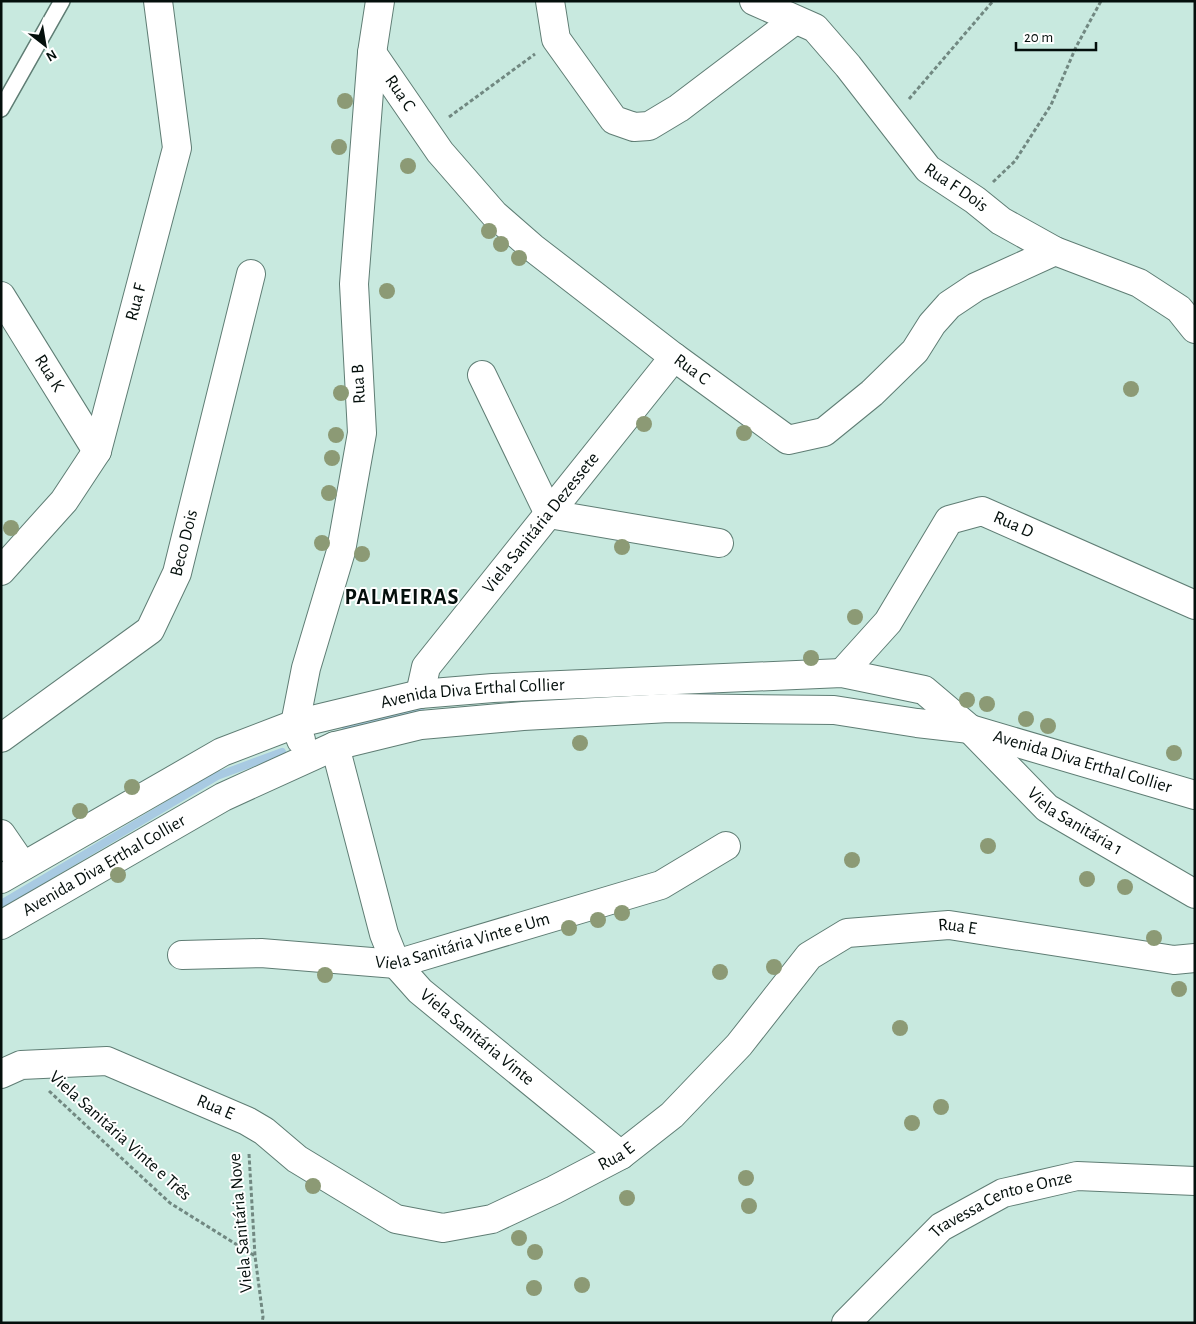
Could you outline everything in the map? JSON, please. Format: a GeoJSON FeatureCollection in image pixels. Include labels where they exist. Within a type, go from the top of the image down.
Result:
{"type":"FeatureCollection","features":[{"type":"Feature","properties":{"kind":"street","name":"Rua F"},"geometry":{"type":"LineString","coordinates":[[3,564],[64,501],[97,451],[177,148],[158,1]]}},
{"type":"Feature","properties":{"kind":"street","name":"Rua B"},"geometry":{"type":"LineString","coordinates":[[295,724],[306,668],[341,551],[362,433],[354,284],[372,53],[380,1]]}},
{"type":"Feature","properties":{"kind":"street"},"geometry":{"type":"LineString","coordinates":[[550,1],[556,39],[614,120],[634,127],[649,126],[679,108],[795,20]]}},
{"type":"Feature","properties":{"kind":"street","name":"Rua F Dois"},"geometry":{"type":"LineString","coordinates":[[754,1],[816,28],[928,169],[975,200],[1001,221],[1055,251],[1139,282],[1179,309],[1195,329]]}},
{"type":"Feature","properties":{"kind":"street","name":"Rua C"},"geometry":{"type":"LineString","coordinates":[[372,53],[440,152],[494,214],[533,248],[674,357],[788,440],[824,432],[872,393],[915,351],[932,324],[948,305],[976,287],[1055,251]]}},
{"type":"Feature","properties":{"kind":"street","name":"Beco Dois"},"geometry":{"type":"LineString","coordinates":[[1,738],[150,630],[177,573],[252,274]]}},
{"type":"Feature","properties":{"kind":"street","name":"Rua K"},"geometry":{"type":"LineString","coordinates":[[1,296],[97,451]]}},
{"type":"Feature","properties":{"kind":"street","name":"Viela Sanitária Dezessete"},"geometry":{"type":"LineString","coordinates":[[420,694],[426,667],[674,357]]}},
{"type":"Feature","properties":{"kind":"street"},"geometry":{"type":"LineString","coordinates":[[482,375],[548,514],[719,543]]}},
{"type":"Feature","properties":{"kind":"street","name":"Rua D"},"geometry":{"type":"LineString","coordinates":[[842,673],[888,622],[949,520],[982,511],[1195,605]]}},
{"type":"Feature","properties":{"kind":"street","name":"Avenida Diva Erthal Collier"},"geometry":{"type":"LineString","coordinates":[[12,872],[222,752],[295,724],[420,694],[493,688],[842,673],[924,690],[970,729]]}},
{"type":"Feature","properties":{"kind":"street","name":"Avenida Diva Erthal Collier"},"geometry":{"type":"LineString","coordinates":[[1,925],[223,797],[335,746],[421,725],[523,716],[669,708],[834,710],[916,723],[970,729],[1195,794]]}},
{"type":"Feature","properties":{"kind":"street"},"geometry":{"type":"LineString","coordinates":[[295,724],[308,758]]}},
{"type":"Feature","properties":{"kind":"street","name":"Viela Sanitária 1"},"geometry":{"type":"LineString","coordinates":[[970,729],[1047,808],[1195,894]]}},
{"type":"Feature","properties":{"kind":"street","name":"Viela Sanitária Vinte"},"geometry":{"type":"LineString","coordinates":[[335,746],[384,934],[396,964],[420,992],[621,1155]]}},
{"type":"Feature","properties":{"kind":"street"},"geometry":{"type":"LineString","coordinates":[[1,834],[12,872]]}},
{"type":"Feature","properties":{"kind":"street","name":"Viela Sanitária Vinte e Um"},"geometry":{"type":"LineString","coordinates":[[182,955],[261,954],[396,964],[661,885],[726,846]]}},
{"type":"Feature","properties":{"kind":"street","name":"Rua E"},"geometry":{"type":"LineString","coordinates":[[11,1069],[107,1061],[247,1121],[264,1131],[298,1159],[396,1219],[443,1228],[492,1219],[554,1190],[621,1155],[679,1108],[738,1044],[809,956],[847,933],[949,925],[1174,960],[1195,958]]}},
{"type":"Feature","properties":{"kind":"street","name":"Travessa Cento e Onze"},"geometry":{"type":"LineString","coordinates":[[846,1323],[941,1226],[1004,1194],[1077,1176],[1195,1181]]}},
{"type":"Feature","properties":{"kind":"lane"},"geometry":{"type":"LineString","coordinates":[[1,109],[62,1]]}},
{"type":"Feature","properties":{"kind":"path"},"geometry":{"type":"LineString","coordinates":[[890,121],[993,1]]}},
{"type":"Feature","properties":{"kind":"path"},"geometry":{"type":"LineString","coordinates":[[975,200],[1015,161],[1051,104],[1076,47],[1101,1]]}},
{"type":"Feature","properties":{"kind":"path"},"geometry":{"type":"LineString","coordinates":[[426,133],[556,39]]}},
{"type":"Feature","properties":{"kind":"path","name":"Viela Sanitária Vinte e Três"},"geometry":{"type":"LineString","coordinates":[[11,1069],[170,1203],[255,1256]]}},
{"type":"Feature","properties":{"kind":"path","name":"Viela Sanitária Nove"},"geometry":{"type":"LineString","coordinates":[[247,1121],[255,1256],[263,1317],[262,1323]]}},
{"type":"Feature","properties":{"kind":"waterway"},"geometry":{"type":"LineString","coordinates":[[689,695],[712,694]]}},
{"type":"Feature","properties":{"kind":"waterway"},"geometry":{"type":"LineString","coordinates":[[346,727],[402,714],[421,712]]}},
{"type":"Feature","properties":{"kind":"waterway"},"geometry":{"type":"LineString","coordinates":[[1,904],[217,776],[282,752]]}},
{"type":"Feature","properties":{"kind":"district","name":"PALMEIRAS"},"geometry":{"type":"Point","coordinates":[402,597]}}]}
